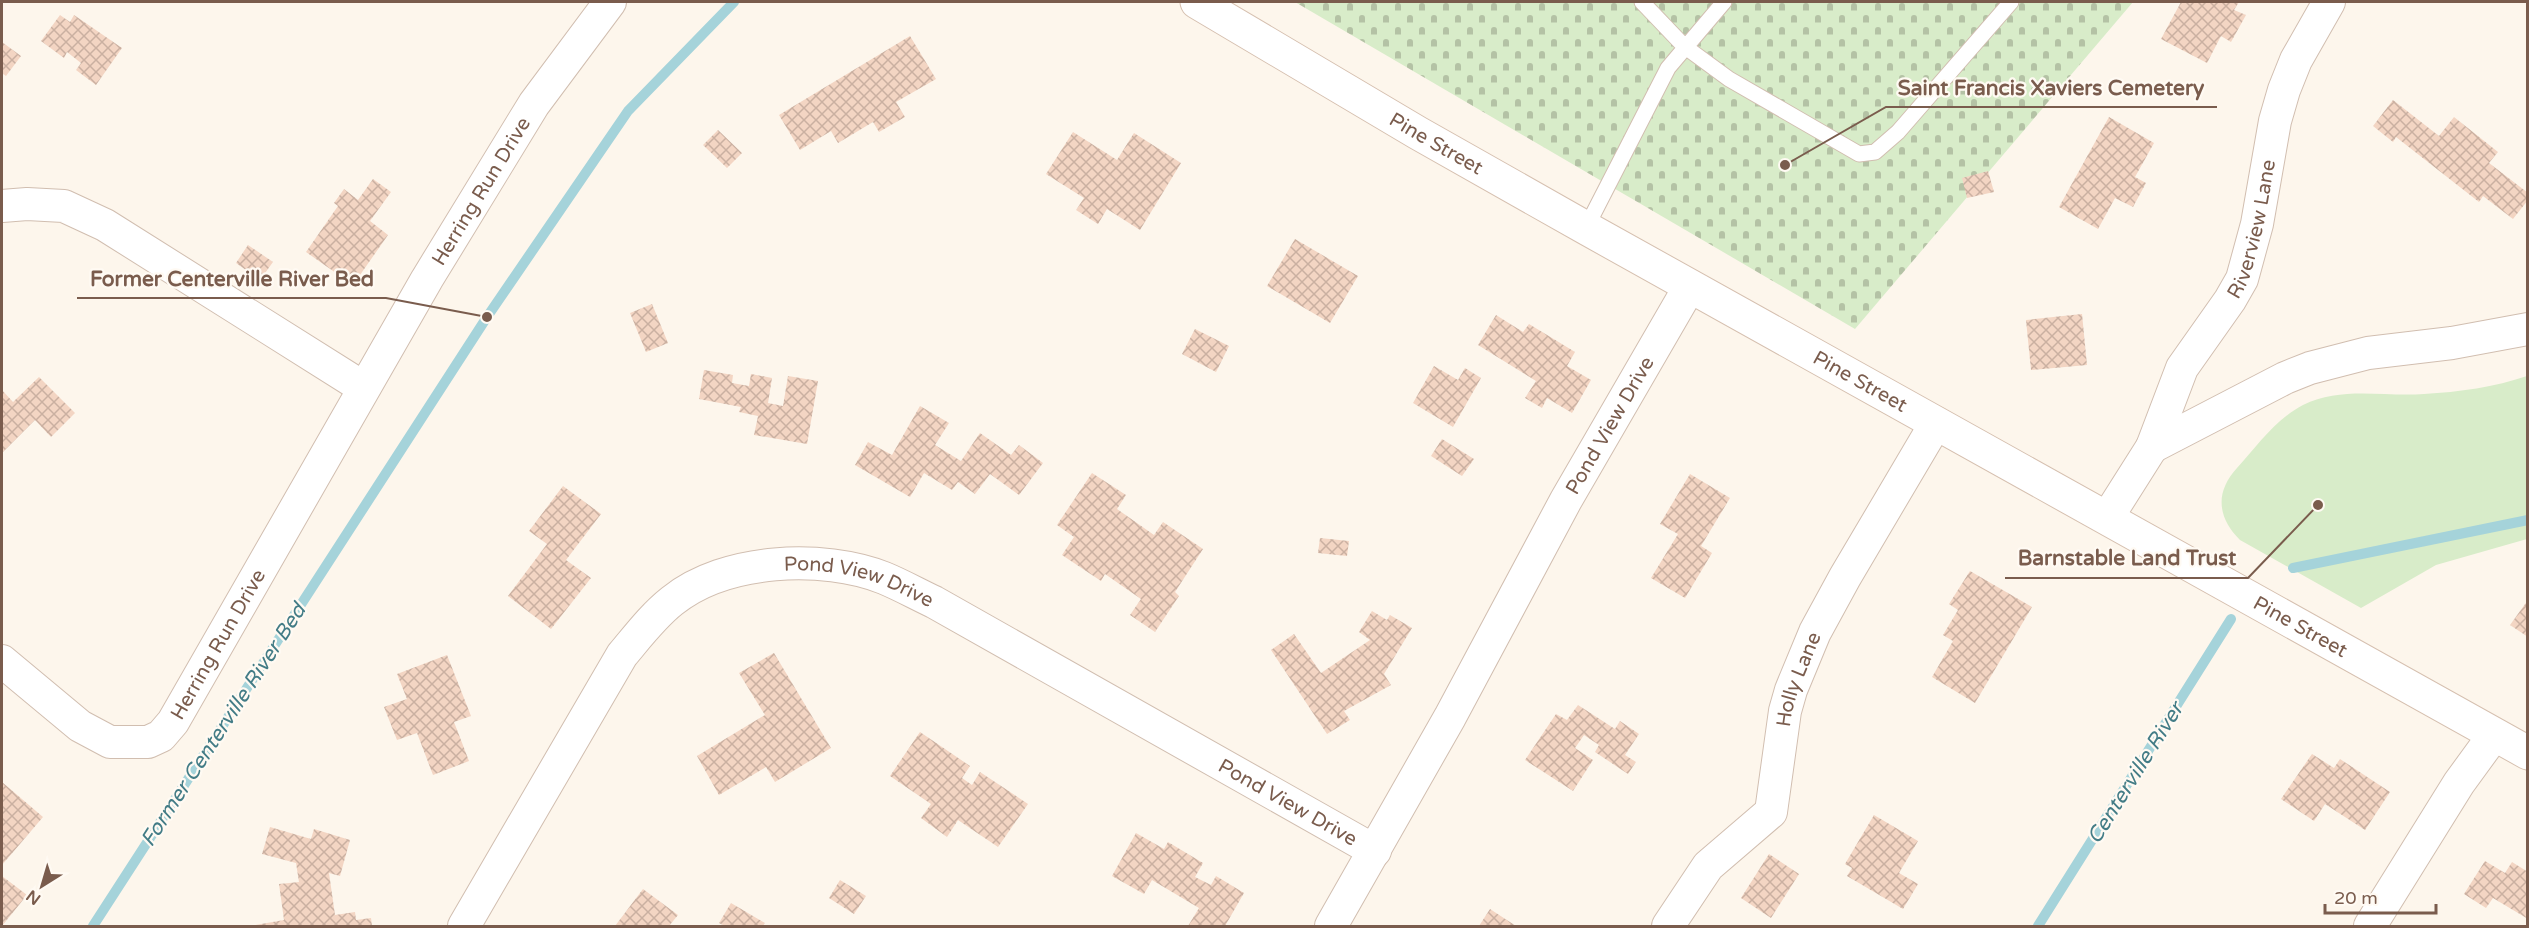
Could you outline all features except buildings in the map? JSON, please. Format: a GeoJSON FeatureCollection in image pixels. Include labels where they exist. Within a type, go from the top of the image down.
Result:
{"type":"FeatureCollection","features":[{"type":"Feature","properties":{"kind":"main road","name":"Pine Street"},"geometry":{"type":"LineString","coordinates":[[1197,2],[1418,133],[1586,228],[2528,753]]}},
{"type":"Feature","properties":{"kind":"street","name":"Herring Run Drive"},"geometry":{"type":"LineString","coordinates":[[2,661],[80,726],[110,742],[148,742],[160,736],[173,722],[364,388],[534,104],[610,2]]}},
{"type":"Feature","properties":{"kind":"street","name":"Riverview Lane"},"geometry":{"type":"LineString","coordinates":[[2107,518],[2152,447],[2182,368],[2242,279],[2257,224],[2275,121],[2284,90],[2301,50],[2329,2]]}},
{"type":"Feature","properties":{"kind":"street"},"geometry":{"type":"LineString","coordinates":[[2,206],[27,204],[64,206],[105,225],[364,388]]}},
{"type":"Feature","properties":{"kind":"street","name":"Pond View Drive"},"geometry":{"type":"LineString","coordinates":[[1331,927],[1375,851],[1566,500],[1690,286]]}},
{"type":"Feature","properties":{"kind":"street"},"geometry":{"type":"LineString","coordinates":[[2152,447],[2285,378],[2310,368],[2368,354],[2452,343],[2528,329]]}},
{"type":"Feature","properties":{"kind":"street","name":"Holly Lane"},"geometry":{"type":"LineString","coordinates":[[1668,927],[1708,866],[1771,812],[1785,711],[1791,690],[1815,632],[1936,423]]}},
{"type":"Feature","properties":{"kind":"street","name":"Pond View Drive"},"geometry":{"type":"LineString","coordinates":[[464,927],[622,655],[649,623],[673,600],[718,574],[780,564],[819,565],[856,570],[884,578],[934,602],[1375,851]]}},
{"type":"Feature","properties":{"kind":"street"},"geometry":{"type":"LineString","coordinates":[[2370,927],[2459,783],[2494,735]]}},
{"type":"Feature","properties":{"kind":"lane"},"geometry":{"type":"LineString","coordinates":[[1642,2],[1684,46],[1729,79],[1859,154],[1875,152],[1898,132],[2012,2]]}},
{"type":"Feature","properties":{"kind":"lane"},"geometry":{"type":"LineString","coordinates":[[1586,228],[1668,68],[1684,46],[1724,2]]}},
{"type":"Feature","properties":{"kind":"green space"},"geometry":{"type":"Polygon","coordinates":[[[1295,2],[2133,2],[1855,329],[1295,2]]]}},
{"type":"Feature","properties":{"kind":"green space"},"geometry":{"type":"Polygon","coordinates":[[[2527,376],[2527,539],[2436,565],[2361,608],[2240,540],[2227,522],[2223,513],[2222,495],[2230,477],[2276,425],[2303,405],[2317,399],[2347,394],[2409,395],[2464,390],[2527,376]]]}},
{"type":"Feature","properties":{"kind":"waterway","name":"Former Centerville River Bed"},"geometry":{"type":"LineString","coordinates":[[93,926],[487,317],[628,111],[734,2]]}},
{"type":"Feature","properties":{"kind":"waterway","name":"Centerville River"},"geometry":{"type":"LineString","coordinates":[[2293,568],[2528,520]]}},
{"type":"Feature","properties":{"kind":"waterway","name":"Centerville River"},"geometry":{"type":"LineString","coordinates":[[2038,926],[2231,619]]}},
{"type":"Feature","properties":{"kind":"place","name":"Saint Francis Xaviers Cemetery"},"geometry":{"type":"Point","coordinates":[1785,165]}},
{"type":"Feature","properties":{"kind":"place","name":"Former Centerville River Bed"},"geometry":{"type":"Point","coordinates":[487,317]}},
{"type":"Feature","properties":{"kind":"place","name":"Barnstable Land Trust"},"geometry":{"type":"Point","coordinates":[2318,505]}}]}
